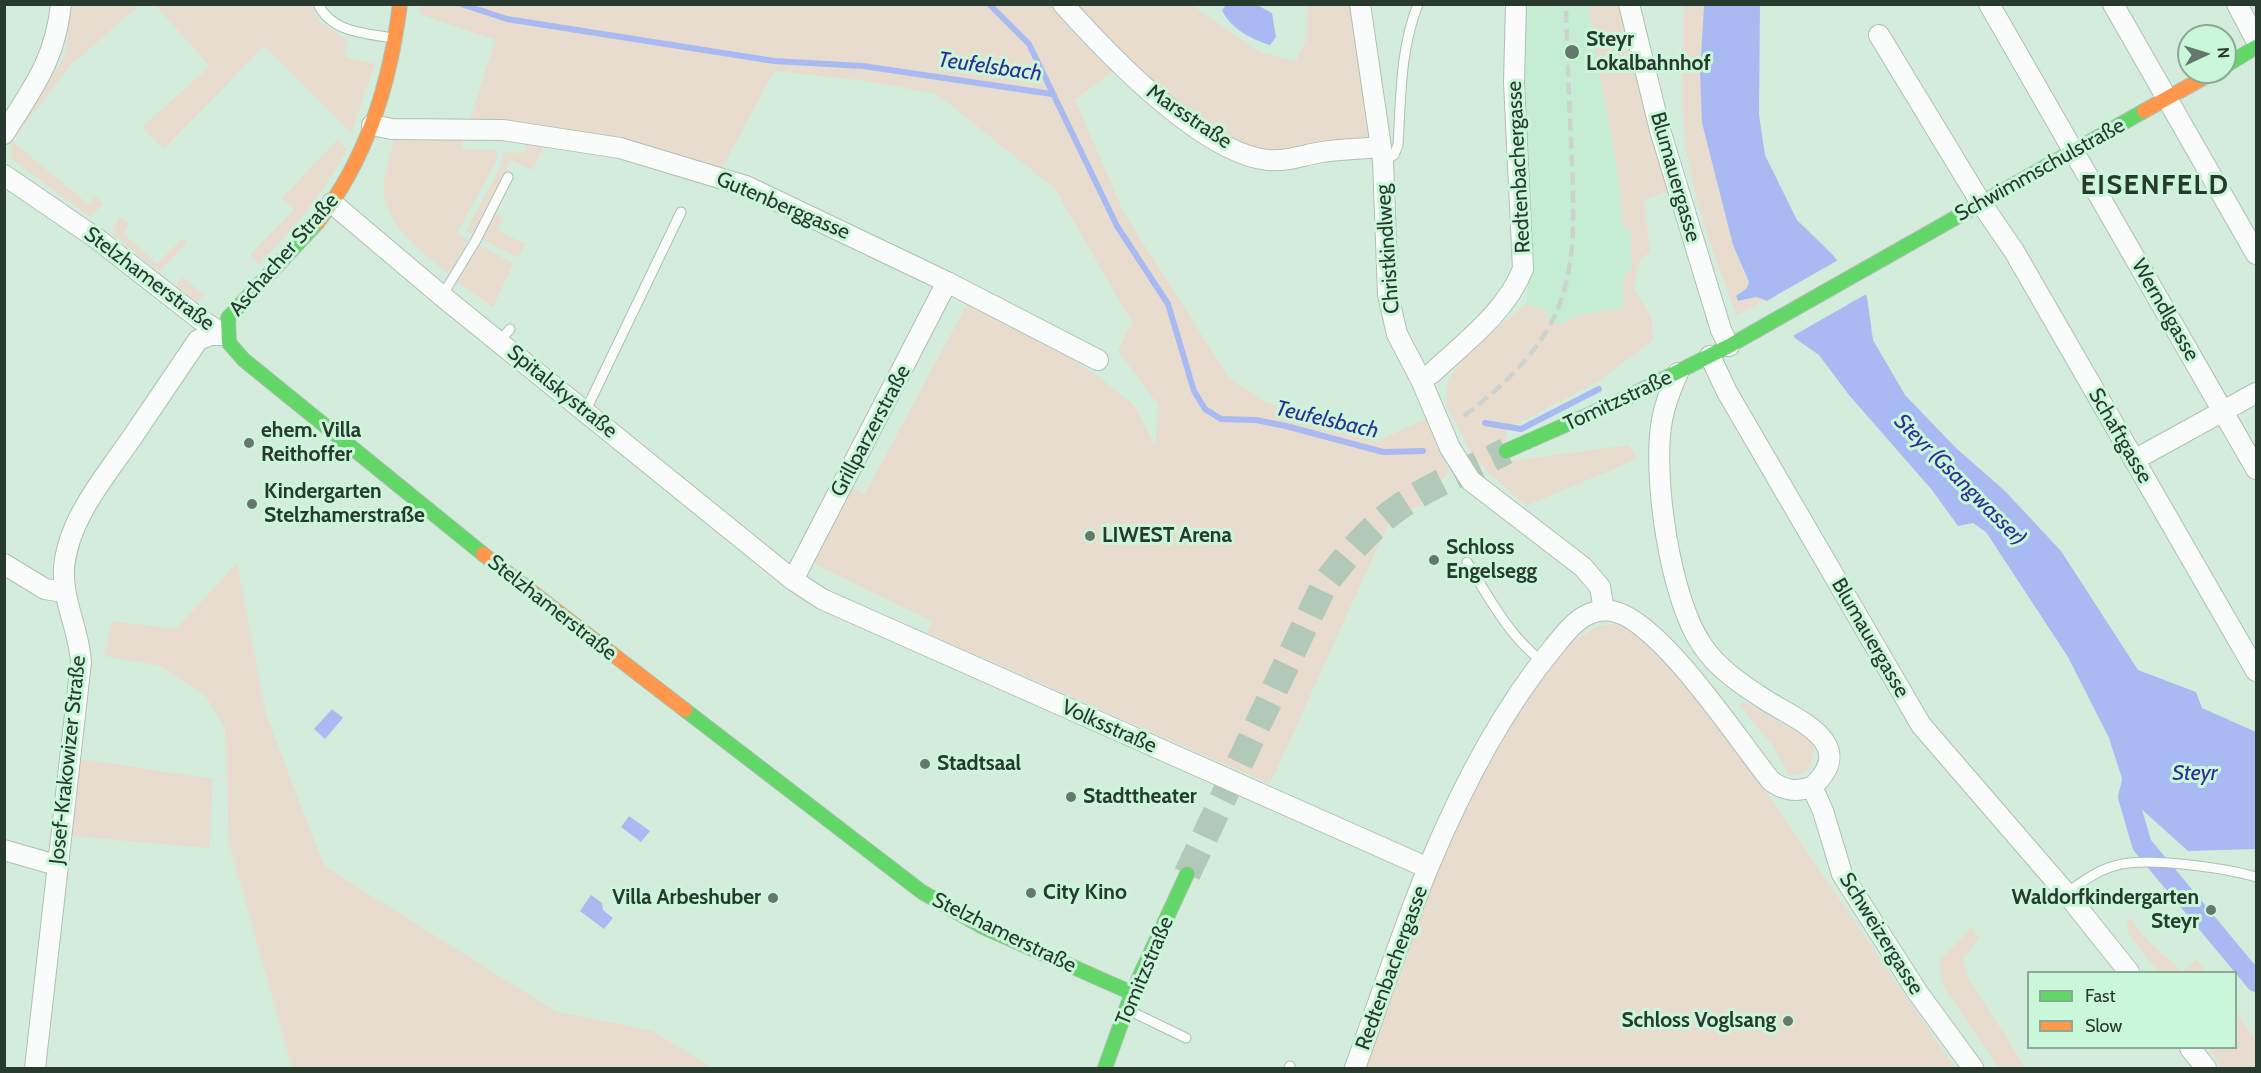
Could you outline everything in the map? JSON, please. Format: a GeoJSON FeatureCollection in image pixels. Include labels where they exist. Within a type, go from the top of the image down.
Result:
{"type":"FeatureCollection","features":[{"type":"Feature","properties":{"kind":"street"},"geometry":{"type":"LineString","coordinates":[[4,134],[49,60],[58,35],[61,4]]}},
{"type":"Feature","properties":{"kind":"street","name":"Aschacher Straße"},"geometry":{"type":"LineString","coordinates":[[225,335],[228,318],[332,203],[357,160],[372,125],[395,38],[400,4]]}},
{"type":"Feature","properties":{"kind":"street","name":"Marsstraße"},"geometry":{"type":"LineString","coordinates":[[1063,4],[1131,77],[1193,125],[1242,152],[1265,160],[1284,160],[1335,150],[1382,154]]}},
{"type":"Feature","properties":{"kind":"street","name":"Christkindlweg"},"geometry":{"type":"LineString","coordinates":[[1360,4],[1382,154],[1391,315],[1397,334],[1421,380]]}},
{"type":"Feature","properties":{"kind":"street","name":"Redtenbachergasse"},"geometry":{"type":"LineString","coordinates":[[1421,380],[1432,373],[1503,305],[1516,286],[1523,268],[1514,82],[1515,4]]}},
{"type":"Feature","properties":{"kind":"street","name":"Blumauergasse"},"geometry":{"type":"LineString","coordinates":[[1629,4],[1660,130],[1721,330],[1730,346]]}},
{"type":"Feature","properties":{"kind":"street","name":"Werndlgasse"},"geometry":{"type":"LineString","coordinates":[[1989,4],[2256,469]]}},
{"type":"Feature","properties":{"kind":"street"},"geometry":{"type":"LineString","coordinates":[[2113,4],[2256,254]]}},
{"type":"Feature","properties":{"kind":"street"},"geometry":{"type":"LineString","coordinates":[[2237,4],[2256,40]]}},
{"type":"Feature","properties":{"kind":"street","name":"Schaftgasse"},"geometry":{"type":"LineString","coordinates":[[1879,35],[1981,203],[2014,251],[2256,671]]}},
{"type":"Feature","properties":{"kind":"street"},"geometry":{"type":"LineString","coordinates":[[2237,59],[2256,47]]}},
{"type":"Feature","properties":{"kind":"street","name":"Schwimmschulstraße"},"geometry":{"type":"LineString","coordinates":[[1730,346],[1865,267],[2192,84]]}},
{"type":"Feature","properties":{"kind":"street","name":"Gutenberggasse"},"geometry":{"type":"LineString","coordinates":[[372,125],[392,129],[503,130],[620,148],[746,186],[947,282],[1098,360]]}},
{"type":"Feature","properties":{"kind":"street","name":"Stelzhamerstraße"},"geometry":{"type":"LineString","coordinates":[[4,175],[96,238],[201,320],[225,335],[234,351],[506,572],[906,880],[982,927],[1132,993]]}},
{"type":"Feature","properties":{"kind":"street","name":"Spitalskystraße"},"geometry":{"type":"LineString","coordinates":[[332,203],[442,296],[504,335],[586,410],[793,580]]}},
{"type":"Feature","properties":{"kind":"street","name":"Grillparzerstraße"},"geometry":{"type":"LineString","coordinates":[[793,580],[947,282]]}},
{"type":"Feature","properties":{"kind":"street","name":"Josef-Krakowizer Straße"},"geometry":{"type":"LineString","coordinates":[[35,1068],[56,865],[81,662],[80,638],[64,592],[64,567],[69,539],[92,495],[198,340],[225,335]]}},
{"type":"Feature","properties":{"kind":"street","name":"Tomitzstraße"},"geometry":{"type":"LineString","coordinates":[[1506,451],[1586,417],[1730,346]]}},
{"type":"Feature","properties":{"kind":"street","name":"Blumauergasse"},"geometry":{"type":"LineString","coordinates":[[1710,356],[1727,392],[1921,725],[2066,894],[2128,971]]}},
{"type":"Feature","properties":{"kind":"street"},"geometry":{"type":"LineString","coordinates":[[1421,380],[1450,448],[1471,481],[1583,567],[1600,587],[1604,610],[1626,616],[1658,642],[1720,712],[1772,781],[1781,788],[1792,791],[1812,787],[1826,769],[1829,757],[1822,736],[1804,721],[1749,689],[1714,661],[1701,645],[1681,604],[1668,539],[1660,462],[1662,419],[1678,373]]}},
{"type":"Feature","properties":{"kind":"street"},"geometry":{"type":"LineString","coordinates":[[2134,460],[2256,393]]}},
{"type":"Feature","properties":{"kind":"street"},"geometry":{"type":"LineString","coordinates":[[4,564],[45,589],[64,592]]}},
{"type":"Feature","properties":{"kind":"street","name":"Volksstraße"},"geometry":{"type":"LineString","coordinates":[[793,580],[831,603],[1428,868]]}},
{"type":"Feature","properties":{"kind":"street","name":"Redtenbachergasse"},"geometry":{"type":"LineString","coordinates":[[1355,1068],[1428,868],[1490,743],[1542,662],[1577,621],[1604,610]]}},
{"type":"Feature","properties":{"kind":"street","name":"Schweizergasse"},"geometry":{"type":"LineString","coordinates":[[1812,787],[1823,811],[1842,874],[1903,966],[1918,993],[1973,1068]]}},
{"type":"Feature","properties":{"kind":"street"},"geometry":{"type":"LineString","coordinates":[[4,850],[56,865]]}},
{"type":"Feature","properties":{"kind":"street","name":"Tomitzstraße"},"geometry":{"type":"LineString","coordinates":[[1105,1068],[1128,1010],[1132,993],[1187,873]]}},
{"type":"Feature","properties":{"kind":"street"},"geometry":{"type":"LineString","coordinates":[[2192,1049],[2206,1068]]}},
{"type":"Feature","properties":{"kind":"lane"},"geometry":{"type":"LineString","coordinates":[[1382,154],[1394,154],[1398,145],[1404,54],[1407,34],[1418,4]]}},
{"type":"Feature","properties":{"kind":"lane"},"geometry":{"type":"LineString","coordinates":[[318,5],[323,16],[338,26],[395,38]]}},
{"type":"Feature","properties":{"kind":"lane"},"geometry":{"type":"LineString","coordinates":[[442,296],[476,240],[508,177]]}},
{"type":"Feature","properties":{"kind":"lane"},"geometry":{"type":"LineString","coordinates":[[586,410],[681,212]]}},
{"type":"Feature","properties":{"kind":"lane"},"geometry":{"type":"LineString","coordinates":[[1467,562],[1528,651],[1542,662]]}},
{"type":"Feature","properties":{"kind":"lane"},"geometry":{"type":"LineString","coordinates":[[2066,894],[2097,872],[2117,864],[2182,864],[2256,877]]}},
{"type":"Feature","properties":{"kind":"lane"},"geometry":{"type":"LineString","coordinates":[[1128,1010],[1186,1038]]}},
{"type":"Feature","properties":{"kind":"shaded area"},"geometry":{"type":"Polygon","coordinates":[[[1048,4],[1063,15],[1113,71],[1075,100],[1124,213],[1228,376],[1265,402],[1378,441],[1425,419],[1449,471],[1422,504],[1389,522],[1270,784],[927,633],[932,621],[812,563],[850,487],[865,494],[967,304],[1064,354],[1104,381],[1134,405],[1155,446],[1159,406],[1118,351],[1132,322],[1055,189],[934,93],[858,80],[774,71],[721,170],[470,120],[495,40],[420,14],[420,5],[1048,4]]]}},
{"type":"Feature","properties":{"kind":"shaded area"},"geometry":{"type":"Polygon","coordinates":[[[72,5],[139,5],[70,66],[12,141],[64,57],[72,5]]]}},
{"type":"Feature","properties":{"kind":"shaded area"},"geometry":{"type":"Polygon","coordinates":[[[155,5],[310,5],[320,22],[346,39],[345,57],[375,64],[351,133],[264,46],[164,149],[142,127],[210,66],[155,5]]]}},
{"type":"Feature","properties":{"kind":"shaded area"},"geometry":{"type":"Polygon","coordinates":[[[1074,5],[1192,5],[1260,52],[1296,61],[1306,40],[1307,5],[1352,5],[1368,139],[1336,139],[1276,150],[1251,146],[1224,134],[1195,116],[1167,94],[1114,46],[1074,5]]]}},
{"type":"Feature","properties":{"kind":"shaded area"},"geometry":{"type":"Polygon","coordinates":[[[1520,5],[1589,5],[1593,38],[1620,180],[1623,227],[1630,230],[1632,268],[1624,276],[1623,308],[1582,314],[1561,324],[1546,320],[1548,311],[1526,304],[1531,258],[1520,5]]]}},
{"type":"Feature","properties":{"kind":"shaded area"},"geometry":{"type":"Polygon","coordinates":[[[1589,5],[1623,5],[1668,191],[1644,200],[1650,252],[1640,259],[1633,286],[1652,320],[1653,340],[1599,381],[1509,428],[1505,438],[1511,461],[1629,445],[1637,459],[1526,506],[1475,460],[1446,405],[1448,380],[1468,352],[1526,304],[1549,311],[1546,320],[1561,324],[1582,314],[1623,308],[1624,276],[1632,268],[1630,230],[1623,227],[1613,143],[1589,5]]]}},
{"type":"Feature","properties":{"kind":"shaded area"},"geometry":{"type":"Polygon","coordinates":[[[1683,5],[1704,5],[1700,73],[1702,123],[1733,245],[1749,282],[1747,288],[1739,292],[1738,301],[1756,297],[1765,300],[1737,315],[1704,224],[1687,153],[1682,98],[1683,5]]]}},
{"type":"Feature","properties":{"kind":"shaded area"},"geometry":{"type":"Polygon","coordinates":[[[463,135],[462,149],[497,150],[496,162],[457,233],[468,240],[449,274],[415,246],[395,223],[384,197],[384,182],[395,136],[463,135]]]}},
{"type":"Feature","properties":{"kind":"shaded area"},"geometry":{"type":"Polygon","coordinates":[[[338,139],[347,150],[337,167],[307,210],[259,264],[250,255],[294,209],[282,198],[338,139]]]}},
{"type":"Feature","properties":{"kind":"shaded area"},"geometry":{"type":"Polygon","coordinates":[[[527,140],[546,140],[533,170],[511,160],[472,235],[466,231],[502,164],[504,152],[525,153],[527,140]]]}},
{"type":"Feature","properties":{"kind":"shaded area"},"geometry":{"type":"Polygon","coordinates":[[[12,141],[88,204],[95,196],[103,203],[92,216],[88,216],[9,157],[12,141]]]}},
{"type":"Feature","properties":{"kind":"shaded area"},"geometry":{"type":"Polygon","coordinates":[[[494,212],[503,218],[497,230],[525,244],[518,258],[481,239],[494,212]]]}},
{"type":"Feature","properties":{"kind":"shaded area"},"geometry":{"type":"Polygon","coordinates":[[[120,217],[129,224],[123,233],[157,264],[183,238],[187,243],[159,272],[115,236],[113,228],[120,217]]]}},
{"type":"Feature","properties":{"kind":"shaded area"},"geometry":{"type":"Polygon","coordinates":[[[478,244],[513,264],[493,307],[457,282],[478,244]]]}},
{"type":"Feature","properties":{"kind":"shaded area"},"geometry":{"type":"Polygon","coordinates":[[[183,277],[204,295],[197,302],[176,285],[183,277]]]}},
{"type":"Feature","properties":{"kind":"shaded area"},"geometry":{"type":"Polygon","coordinates":[[[237,563],[266,714],[324,866],[555,1011],[653,1031],[709,1066],[708,1068],[292,1068],[229,843],[225,729],[205,695],[158,665],[104,656],[112,621],[176,629],[237,563]]]}},
{"type":"Feature","properties":{"kind":"shaded area"},"geometry":{"type":"Polygon","coordinates":[[[1616,623],[1647,638],[1721,726],[1955,1068],[1366,1068],[1440,853],[1516,711],[1572,642],[1596,627],[1616,623]]]}},
{"type":"Feature","properties":{"kind":"shaded area"},"geometry":{"type":"Polygon","coordinates":[[[1744,702],[1811,740],[1814,752],[1809,769],[1801,774],[1789,775],[1773,746],[1739,705],[1744,702]]]}},
{"type":"Feature","properties":{"kind":"shaded area"},"geometry":{"type":"Polygon","coordinates":[[[81,759],[213,779],[209,848],[72,836],[81,759]]]}},
{"type":"Feature","properties":{"kind":"shaded area"},"geometry":{"type":"Polygon","coordinates":[[[2130,918],[2146,939],[2181,971],[2157,971],[2128,933],[2127,922],[2130,918]]]}},
{"type":"Feature","properties":{"kind":"shaded area"},"geometry":{"type":"Polygon","coordinates":[[[1971,928],[1979,938],[1963,959],[1968,978],[2026,1068],[1999,1068],[1943,986],[1939,961],[1971,928]]]}},
{"type":"Feature","properties":{"kind":"shaded area"},"geometry":{"type":"Polygon","coordinates":[[[2197,960],[2205,971],[2183,971],[2197,960]]]}},
{"type":"Feature","properties":{"kind":"shaded area"},"geometry":{"type":"Polygon","coordinates":[[[2237,1013],[2256,1040],[2256,1068],[2221,1068],[2210,1049],[2237,1049],[2237,1013]]]}},
{"type":"Feature","properties":{"kind":"water"},"geometry":{"type":"Polygon","coordinates":[[[1227,4],[1257,5],[1272,13],[1276,37],[1270,45],[1249,36],[1230,22],[1222,10],[1227,4]]]}},
{"type":"Feature","properties":{"kind":"water","name":"Steyr"},"geometry":{"type":"Polygon","coordinates":[[[1704,5],[1760,5],[1759,115],[1765,155],[1797,220],[1832,254],[1867,297],[1873,340],[1905,395],[1956,448],[2005,491],[2061,551],[2138,670],[2196,692],[2202,708],[2256,732],[2256,849],[2188,851],[2128,797],[2109,738],[2068,657],[1986,532],[1973,523],[1958,526],[1932,490],[1849,395],[1819,355],[1796,339],[1765,300],[1756,297],[1738,301],[1736,296],[1747,288],[1749,282],[1733,245],[1702,123],[1700,73],[1704,5]]]}},
{"type":"Feature","properties":{"kind":"water"},"geometry":{"type":"Polygon","coordinates":[[[332,709],[343,718],[325,739],[314,729],[332,709]]]}},
{"type":"Feature","properties":{"kind":"water"},"geometry":{"type":"Polygon","coordinates":[[[629,816],[650,831],[641,842],[621,827],[629,816]]]}},
{"type":"Feature","properties":{"kind":"water"},"geometry":{"type":"Polygon","coordinates":[[[591,895],[602,903],[603,910],[613,918],[604,929],[580,911],[591,895]]]}},
{"type":"Feature","properties":{"kind":"pier"},"geometry":{"type":"Polygon","coordinates":[[[1840,259],[1868,293],[1791,337],[1763,303],[1840,259]]]}},
{"type":"Feature","properties":{"kind":"waterway","name":"Teufelsbach"},"geometry":{"type":"LineString","coordinates":[[461,4],[507,19],[774,61],[863,66],[1052,94]]}},
{"type":"Feature","properties":{"kind":"waterway","name":"Teufelsbach"},"geometry":{"type":"LineString","coordinates":[[989,4],[1029,44],[1117,226],[1168,304],[1194,391],[1205,409],[1221,419],[1256,420],[1286,426],[1383,452],[1423,451]]}},
{"type":"Feature","properties":{"kind":"waterway","name":"Teufelsbach"},"geometry":{"type":"LineString","coordinates":[[1485,423],[1521,429],[1599,389]]}},
{"type":"Feature","properties":{"kind":"waterway"},"geometry":{"type":"LineString","coordinates":[[2135,770],[2128,797],[2142,845],[2256,982]]}},
{"type":"Feature","properties":{"kind":"tunnel"},"geometry":{"type":"LineString","coordinates":[[1187,874],[1324,585],[1347,556],[1391,513],[1432,487],[1506,451]]}},
{"type":"Feature","properties":{"kind":"railway"},"geometry":{"type":"LineString","coordinates":[[1464,416],[1498,388],[1529,356],[1546,332],[1565,287],[1570,263],[1573,215],[1566,4]]}},
{"type":"Feature","properties":{"kind":"traffic: fast"},"geometry":{"type":"LineString","coordinates":[[2237,59],[2256,47]]}},
{"type":"Feature","properties":{"kind":"traffic: fast"},"geometry":{"type":"LineString","coordinates":[[1506,451],[1620,401],[1729,346],[2144,111]]}},
{"type":"Feature","properties":{"kind":"traffic: fast"},"geometry":{"type":"LineString","coordinates":[[317,223],[228,318],[229,343],[244,360],[483,554]]}},
{"type":"Feature","properties":{"kind":"traffic: fast"},"geometry":{"type":"LineString","coordinates":[[685,710],[922,892],[983,927],[1132,993]]}},
{"type":"Feature","properties":{"kind":"traffic: fast"},"geometry":{"type":"LineString","coordinates":[[1105,1068],[1132,993],[1187,874]]}},
{"type":"Feature","properties":{"kind":"traffic: slow"},"geometry":{"type":"LineString","coordinates":[[317,223],[350,173],[374,119],[390,63],[400,4]]}},
{"type":"Feature","properties":{"kind":"traffic: slow"},"geometry":{"type":"LineString","coordinates":[[2144,111],[2192,84]]}},
{"type":"Feature","properties":{"kind":"traffic: slow"},"geometry":{"type":"LineString","coordinates":[[483,554],[685,710]]}},
{"type":"Feature","properties":{"kind":"place","name":"Steyr Lokalbahnhof"},"geometry":{"type":"Point","coordinates":[1572,52]}},
{"type":"Feature","properties":{"kind":"place","name":"ehem. Villa Reithoffer"},"geometry":{"type":"Point","coordinates":[249,443]}},
{"type":"Feature","properties":{"kind":"place","name":"Kindergarten Stelzhamerstraße"},"geometry":{"type":"Point","coordinates":[252,504]}},
{"type":"Feature","properties":{"kind":"place","name":"LIWEST Arena"},"geometry":{"type":"Point","coordinates":[1090,536]}},
{"type":"Feature","properties":{"kind":"place","name":"Schloss Engelsegg"},"geometry":{"type":"Point","coordinates":[1434,560]}},
{"type":"Feature","properties":{"kind":"place","name":"Stadtsaal"},"geometry":{"type":"Point","coordinates":[925,764]}},
{"type":"Feature","properties":{"kind":"place","name":"Stadttheater"},"geometry":{"type":"Point","coordinates":[1071,797]}},
{"type":"Feature","properties":{"kind":"place","name":"City Kino"},"geometry":{"type":"Point","coordinates":[1031,893]}},
{"type":"Feature","properties":{"kind":"place","name":"Villa Arbeshuber"},"geometry":{"type":"Point","coordinates":[773,898]}},
{"type":"Feature","properties":{"kind":"place","name":"Waldorfkindergarten Steyr"},"geometry":{"type":"Point","coordinates":[2211,910]}},
{"type":"Feature","properties":{"kind":"place","name":"Schloss Voglsang"},"geometry":{"type":"Point","coordinates":[1788,1021]}},
{"type":"Feature","properties":{"kind":"district","name":"EISENFELD"},"geometry":{"type":"Point","coordinates":[2155,186]}},
{"type":"Feature","properties":{"kind":"water label","name":"Steyr (Gsangwasser)"},"geometry":{"type":"Point","coordinates":[1960,480]}}]}
